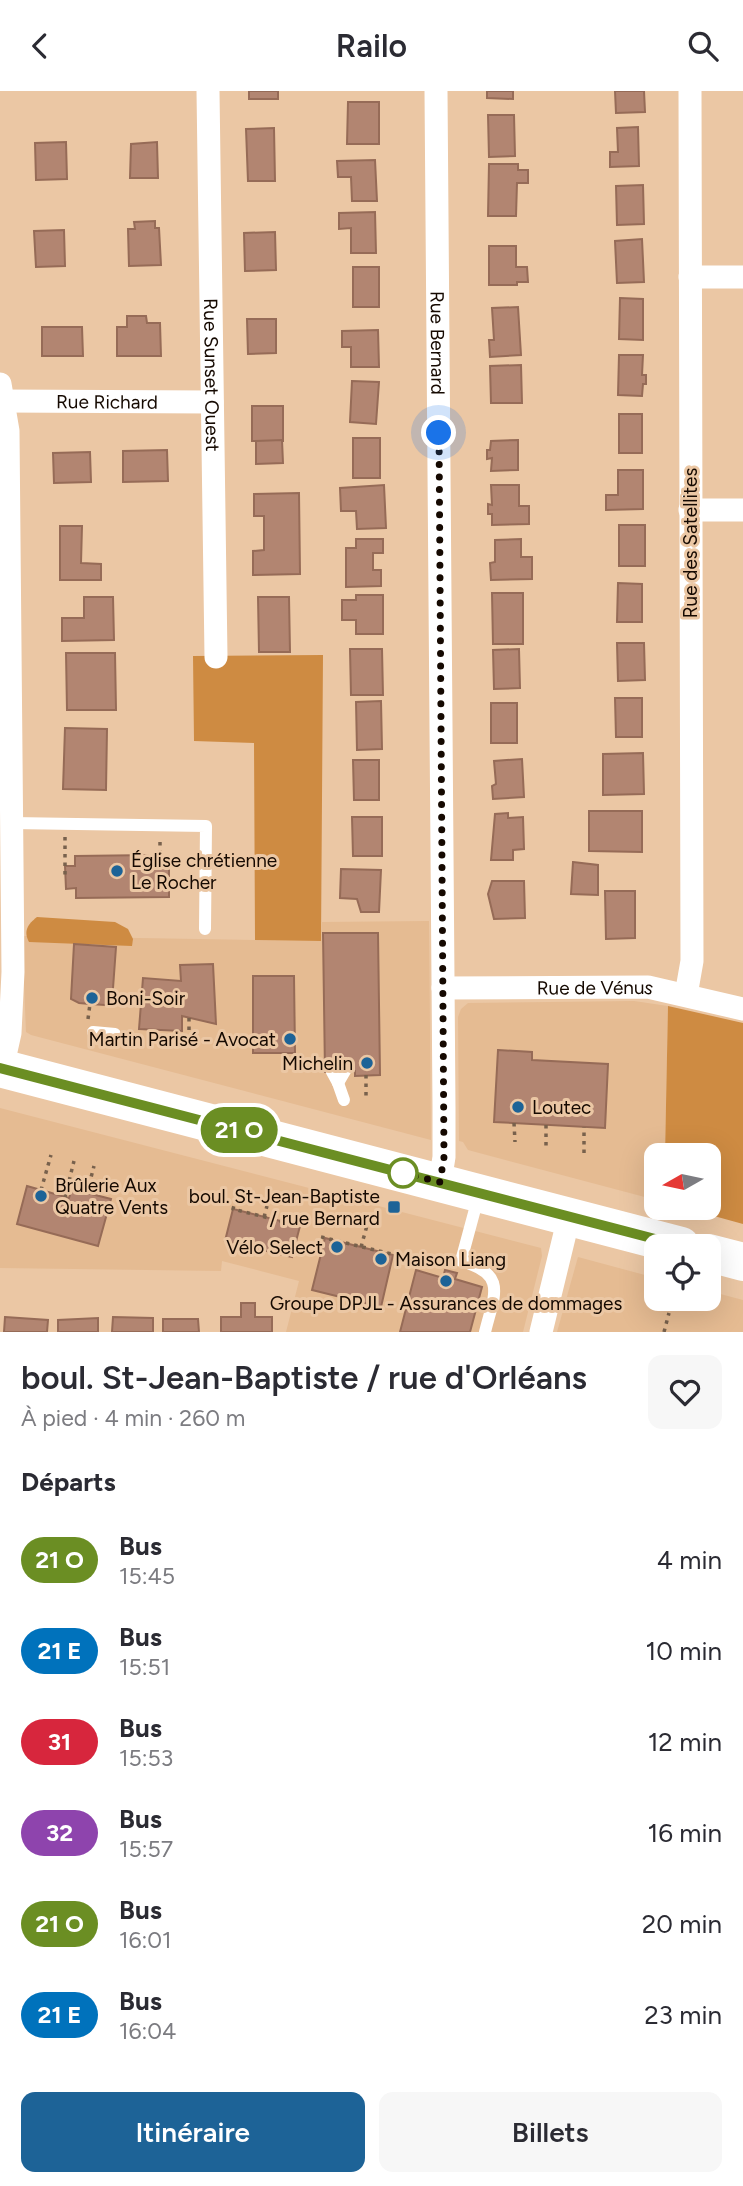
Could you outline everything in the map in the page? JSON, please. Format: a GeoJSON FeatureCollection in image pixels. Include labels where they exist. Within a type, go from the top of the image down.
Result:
{"type":"FeatureCollection","features":[{"type":"Feature","properties":{"kind":"highway"},"geometry":{"type":"LineString","coordinates":[[1,1068],[644,1236]]}},
{"type":"Feature","properties":{"kind":"highway"},"geometry":{"type":"LineString","coordinates":[[721,1256],[743,1262]]}},
{"type":"Feature","properties":{"kind":"street","name":"Rue Sunset Ouest"},"geometry":{"type":"LineString","coordinates":[[208,91],[216,657]]}},
{"type":"Feature","properties":{"kind":"street","name":"Rue Bernard"},"geometry":{"type":"LineString","coordinates":[[436,91],[444,1157],[440,1182]]}},
{"type":"Feature","properties":{"kind":"street","name":"Rue des Satellites"},"geometry":{"type":"LineString","coordinates":[[686,995],[692,961],[690,91]]}},
{"type":"Feature","properties":{"kind":"street"},"geometry":{"type":"LineString","coordinates":[[690,277],[743,277]]}},
{"type":"Feature","properties":{"kind":"street","name":"Rue Richard"},"geometry":{"type":"LineString","coordinates":[[1,396],[212,403]]}},
{"type":"Feature","properties":{"kind":"street"},"geometry":{"type":"LineString","coordinates":[[1,396],[8,431],[13,982],[10,1033],[1,1068]]}},
{"type":"Feature","properties":{"kind":"street"},"geometry":{"type":"LineString","coordinates":[[690,510],[743,510]]}},
{"type":"Feature","properties":{"kind":"street","name":"Rue de Vénus"},"geometry":{"type":"LineString","coordinates":[[443,988],[648,987],[743,1009]]}},
{"type":"Feature","properties":{"kind":"street"},"geometry":{"type":"LineString","coordinates":[[541,1332],[569,1217]]}},
{"type":"Feature","properties":{"kind":"lane"},"geometry":{"type":"LineString","coordinates":[[12,823],[206,826],[205,929]]}},
{"type":"Feature","properties":{"kind":"lane"},"geometry":{"type":"LineString","coordinates":[[93,1032],[115,1034]]}},
{"type":"Feature","properties":{"kind":"lane"},"geometry":{"type":"LineString","coordinates":[[338,1075],[344,1100]]}},
{"type":"Feature","properties":{"kind":"lane"},"geometry":{"type":"LineString","coordinates":[[480,1193],[461,1261],[485,1270],[494,1281],[494,1294],[485,1332]]}},
{"type":"Feature","properties":{"kind":"path"},"geometry":{"type":"LineString","coordinates":[[160,852],[160,864]]}},
{"type":"Feature","properties":{"kind":"path"},"geometry":{"type":"LineString","coordinates":[[65,853],[65,877]]}},
{"type":"Feature","properties":{"kind":"path"},"geometry":{"type":"LineString","coordinates":[[189,1047],[190,1018]]}},
{"type":"Feature","properties":{"kind":"path"},"geometry":{"type":"LineString","coordinates":[[162,1046],[163,1030]]}},
{"type":"Feature","properties":{"kind":"path"},"geometry":{"type":"LineString","coordinates":[[285,1053],[285,1065]]}},
{"type":"Feature","properties":{"kind":"path"},"geometry":{"type":"LineString","coordinates":[[366,1075],[366,1100]]}},
{"type":"Feature","properties":{"kind":"path"},"geometry":{"type":"LineString","coordinates":[[514,1123],[515,1142]]}},
{"type":"Feature","properties":{"kind":"path"},"geometry":{"type":"LineString","coordinates":[[546,1125],[546,1147]]}},
{"type":"Feature","properties":{"kind":"path"},"geometry":{"type":"LineString","coordinates":[[584,1127],[584,1153]]}},
{"type":"Feature","properties":{"kind":"path"},"geometry":{"type":"LineString","coordinates":[[41,1190],[51,1155]]}},
{"type":"Feature","properties":{"kind":"path"},"geometry":{"type":"LineString","coordinates":[[65,1197],[74,1161]]}},
{"type":"Feature","properties":{"kind":"path"},"geometry":{"type":"LineString","coordinates":[[87,1193],[94,1166]]}},
{"type":"Feature","properties":{"kind":"path"},"geometry":{"type":"LineString","coordinates":[[236,1198],[233,1209],[264,1217],[300,1226],[302,1215]]}},
{"type":"Feature","properties":{"kind":"path"},"geometry":{"type":"LineString","coordinates":[[264,1217],[267,1206]]}},
{"type":"Feature","properties":{"kind":"path"},"geometry":{"type":"LineString","coordinates":[[361,1247],[368,1222]]}},
{"type":"Feature","properties":{"kind":"path"},"geometry":{"type":"LineString","coordinates":[[321,1237],[400,1256]]}},
{"type":"Feature","properties":{"kind":"path"},"geometry":{"type":"LineString","coordinates":[[664,1332],[669,1313]]}},
{"type":"Feature","properties":{"kind":"shaded area"},"geometry":{"type":"Polygon","coordinates":[[[323,655],[321,941],[255,940],[254,743],[194,741],[193,656],[323,655]]]}},
{"type":"Feature","properties":{"kind":"shaded area"},"geometry":{"type":"Polygon","coordinates":[[[37,917],[115,922],[128,929],[133,939],[132,946],[29,942],[27,928],[37,917]]]}},
{"type":"Feature","properties":{"kind":"shaded area"},"geometry":{"type":"Polygon","coordinates":[[[429,921],[431,1140],[26,1032],[22,936],[321,941],[322,922],[429,921]]]}},
{"type":"Feature","properties":{"kind":"shaded area"},"geometry":{"type":"Polygon","coordinates":[[[634,1001],[668,1006],[665,1143],[644,1143],[644,1197],[468,1150],[463,1142],[459,1141],[458,1017],[461,1009],[468,1003],[634,1001]]]}},
{"type":"Feature","properties":{"kind":"shaded area"},"geometry":{"type":"Polygon","coordinates":[[[668,1006],[743,1023],[743,1224],[721,1218],[721,1143],[665,1143],[668,1006]]]}},
{"type":"Feature","properties":{"kind":"shaded area"},"geometry":{"type":"Polygon","coordinates":[[[0,1108],[541,1248],[542,1256],[523,1332],[286,1332],[299,1281],[222,1261],[221,1271],[0,1268],[0,1108]]]}},
{"type":"Feature","properties":{"kind":"shaded area"},"geometry":{"type":"Polygon","coordinates":[[[578,1257],[644,1275],[644,1311],[721,1311],[721,1294],[743,1300],[743,1332],[557,1332],[578,1257]]]}},
{"type":"Feature","properties":{"kind":"building"},"geometry":{"type":"Polygon","coordinates":[[[249,91],[278,91],[278,99],[249,99],[249,91]]]}},
{"type":"Feature","properties":{"kind":"building"},"geometry":{"type":"Polygon","coordinates":[[[487,91],[513,91],[513,99],[487,98],[487,91]]]}},
{"type":"Feature","properties":{"kind":"building"},"geometry":{"type":"Polygon","coordinates":[[[615,91],[644,91],[645,112],[616,113],[615,91]]]}},
{"type":"Feature","properties":{"kind":"building"},"geometry":{"type":"Polygon","coordinates":[[[348,102],[379,102],[379,144],[347,144],[348,102]]]}},
{"type":"Feature","properties":{"kind":"building"},"geometry":{"type":"Polygon","coordinates":[[[488,115],[514,115],[515,156],[489,157],[488,115]]]}},
{"type":"Feature","properties":{"kind":"building"},"geometry":{"type":"Polygon","coordinates":[[[638,127],[639,166],[610,167],[610,152],[618,152],[617,128],[638,127]]]}},
{"type":"Feature","properties":{"kind":"building"},"geometry":{"type":"Polygon","coordinates":[[[274,128],[275,181],[248,181],[246,129],[274,128]]]}},
{"type":"Feature","properties":{"kind":"building"},"geometry":{"type":"Polygon","coordinates":[[[66,142],[67,179],[36,180],[35,143],[66,142]]]}},
{"type":"Feature","properties":{"kind":"building"},"geometry":{"type":"Polygon","coordinates":[[[157,142],[158,178],[130,178],[131,144],[157,142]]]}},
{"type":"Feature","properties":{"kind":"building"},"geometry":{"type":"Polygon","coordinates":[[[375,160],[377,201],[352,201],[351,177],[338,177],[337,161],[375,160]]]}},
{"type":"Feature","properties":{"kind":"building"},"geometry":{"type":"Polygon","coordinates":[[[489,164],[518,164],[518,170],[528,170],[528,183],[517,183],[516,216],[488,216],[489,164]]]}},
{"type":"Feature","properties":{"kind":"building"},"geometry":{"type":"Polygon","coordinates":[[[643,185],[644,224],[617,225],[616,186],[643,185]]]}},
{"type":"Feature","properties":{"kind":"building"},"geometry":{"type":"Polygon","coordinates":[[[375,212],[376,253],[351,253],[351,228],[339,229],[339,213],[375,212]]]}},
{"type":"Feature","properties":{"kind":"building"},"geometry":{"type":"Polygon","coordinates":[[[155,221],[155,228],[159,228],[161,265],[129,266],[128,229],[135,229],[134,222],[155,221]]]}},
{"type":"Feature","properties":{"kind":"building"},"geometry":{"type":"Polygon","coordinates":[[[64,230],[65,266],[36,267],[34,231],[64,230]]]}},
{"type":"Feature","properties":{"kind":"building"},"geometry":{"type":"Polygon","coordinates":[[[275,232],[276,270],[245,271],[244,233],[275,232]]]}},
{"type":"Feature","properties":{"kind":"building"},"geometry":{"type":"Polygon","coordinates":[[[642,239],[644,282],[617,283],[615,241],[642,239]]]}},
{"type":"Feature","properties":{"kind":"building"},"geometry":{"type":"Polygon","coordinates":[[[489,246],[516,246],[516,267],[527,267],[528,282],[517,282],[517,285],[489,285],[489,246]]]}},
{"type":"Feature","properties":{"kind":"building"},"geometry":{"type":"Polygon","coordinates":[[[353,267],[379,267],[379,307],[353,307],[353,267]]]}},
{"type":"Feature","properties":{"kind":"building"},"geometry":{"type":"Polygon","coordinates":[[[620,298],[643,299],[643,340],[619,339],[620,298]]]}},
{"type":"Feature","properties":{"kind":"building"},"geometry":{"type":"Polygon","coordinates":[[[518,307],[521,355],[490,357],[489,340],[494,340],[492,308],[518,307]]]}},
{"type":"Feature","properties":{"kind":"building"},"geometry":{"type":"Polygon","coordinates":[[[127,316],[146,316],[147,323],[160,323],[161,356],[117,356],[117,327],[127,327],[127,316]]]}},
{"type":"Feature","properties":{"kind":"building"},"geometry":{"type":"Polygon","coordinates":[[[247,319],[276,319],[276,353],[248,354],[247,319]]]}},
{"type":"Feature","properties":{"kind":"building"},"geometry":{"type":"Polygon","coordinates":[[[42,327],[82,327],[83,356],[42,356],[42,327]]]}},
{"type":"Feature","properties":{"kind":"building"},"geometry":{"type":"Polygon","coordinates":[[[378,330],[379,367],[351,367],[351,347],[342,347],[342,331],[378,330]]]}},
{"type":"Feature","properties":{"kind":"building"},"geometry":{"type":"Polygon","coordinates":[[[619,355],[643,355],[642,375],[646,375],[646,384],[643,384],[642,396],[618,395],[619,355]]]}},
{"type":"Feature","properties":{"kind":"building"},"geometry":{"type":"Polygon","coordinates":[[[521,365],[522,403],[491,403],[490,366],[521,365]]]}},
{"type":"Feature","properties":{"kind":"building"},"geometry":{"type":"Polygon","coordinates":[[[352,381],[379,382],[376,424],[350,422],[352,381]]]}},
{"type":"Feature","properties":{"kind":"building"},"geometry":{"type":"Polygon","coordinates":[[[252,406],[283,406],[283,441],[252,441],[252,406]]]}},
{"type":"Feature","properties":{"kind":"building"},"geometry":{"type":"Polygon","coordinates":[[[619,414],[642,414],[642,453],[619,453],[619,414]]]}},
{"type":"Feature","properties":{"kind":"building"},"geometry":{"type":"Polygon","coordinates":[[[353,438],[380,438],[380,478],[353,478],[353,438]]]}},
{"type":"Feature","properties":{"kind":"building"},"geometry":{"type":"Polygon","coordinates":[[[282,440],[283,463],[256,464],[256,441],[282,440]]]}},
{"type":"Feature","properties":{"kind":"building"},"geometry":{"type":"Polygon","coordinates":[[[518,440],[518,470],[491,471],[492,458],[487,459],[487,450],[490,450],[491,441],[518,440]]]}},
{"type":"Feature","properties":{"kind":"building"},"geometry":{"type":"Polygon","coordinates":[[[167,450],[168,481],[123,482],[123,451],[167,450]]]}},
{"type":"Feature","properties":{"kind":"building"},"geometry":{"type":"Polygon","coordinates":[[[90,452],[91,482],[54,483],[53,453],[90,452]]]}},
{"type":"Feature","properties":{"kind":"building"},"geometry":{"type":"Polygon","coordinates":[[[618,470],[643,470],[643,509],[606,510],[606,495],[618,495],[618,470]]]}},
{"type":"Feature","properties":{"kind":"building"},"geometry":{"type":"Polygon","coordinates":[[[384,485],[386,528],[357,529],[356,511],[341,511],[340,488],[384,485]]]}},
{"type":"Feature","properties":{"kind":"building"},"geometry":{"type":"Polygon","coordinates":[[[491,485],[519,485],[519,506],[529,506],[529,524],[492,525],[492,514],[488,514],[488,504],[492,505],[491,485]]]}},
{"type":"Feature","properties":{"kind":"building"},"geometry":{"type":"Polygon","coordinates":[[[299,493],[300,574],[253,575],[253,551],[264,550],[264,516],[254,516],[254,494],[299,493]]]}},
{"type":"Feature","properties":{"kind":"building"},"geometry":{"type":"Polygon","coordinates":[[[619,525],[645,525],[645,566],[619,566],[619,525]]]}},
{"type":"Feature","properties":{"kind":"building"},"geometry":{"type":"Polygon","coordinates":[[[60,526],[82,526],[81,563],[101,564],[101,580],[60,580],[60,526]]]}},
{"type":"Feature","properties":{"kind":"building"},"geometry":{"type":"Polygon","coordinates":[[[356,539],[383,539],[383,553],[373,553],[373,570],[381,570],[381,586],[346,587],[346,548],[356,548],[356,539]]]}},
{"type":"Feature","properties":{"kind":"building"},"geometry":{"type":"Polygon","coordinates":[[[521,539],[521,557],[532,557],[532,579],[491,580],[490,563],[495,562],[495,540],[521,539]]]}},
{"type":"Feature","properties":{"kind":"building"},"geometry":{"type":"Polygon","coordinates":[[[618,583],[642,584],[642,622],[617,622],[618,583]]]}},
{"type":"Feature","properties":{"kind":"building"},"geometry":{"type":"Polygon","coordinates":[[[492,593],[523,593],[523,644],[493,644],[492,593]]]}},
{"type":"Feature","properties":{"kind":"building"},"geometry":{"type":"Polygon","coordinates":[[[356,595],[383,595],[383,634],[356,634],[356,620],[342,620],[342,600],[356,600],[356,595]]]}},
{"type":"Feature","properties":{"kind":"building"},"geometry":{"type":"Polygon","coordinates":[[[84,597],[113,597],[114,640],[62,641],[62,618],[84,618],[84,597]]]}},
{"type":"Feature","properties":{"kind":"building"},"geometry":{"type":"Polygon","coordinates":[[[258,597],[289,597],[290,652],[259,652],[258,597]]]}},
{"type":"Feature","properties":{"kind":"building"},"geometry":{"type":"Polygon","coordinates":[[[617,643],[644,643],[645,680],[618,681],[617,643]]]}},
{"type":"Feature","properties":{"kind":"building"},"geometry":{"type":"Polygon","coordinates":[[[350,649],[382,649],[383,695],[351,695],[350,649]]]}},
{"type":"Feature","properties":{"kind":"building"},"geometry":{"type":"Polygon","coordinates":[[[519,649],[520,688],[494,689],[493,650],[519,649]]]}},
{"type":"Feature","properties":{"kind":"building"},"geometry":{"type":"Polygon","coordinates":[[[66,653],[115,653],[116,710],[67,710],[66,653]]]}},
{"type":"Feature","properties":{"kind":"building"},"geometry":{"type":"Polygon","coordinates":[[[615,698],[642,698],[642,737],[616,737],[615,698]]]}},
{"type":"Feature","properties":{"kind":"building"},"geometry":{"type":"Polygon","coordinates":[[[381,701],[382,749],[357,750],[356,702],[381,701]]]}},
{"type":"Feature","properties":{"kind":"building"},"geometry":{"type":"Polygon","coordinates":[[[491,703],[517,703],[517,743],[491,743],[491,703]]]}},
{"type":"Feature","properties":{"kind":"building"},"geometry":{"type":"Polygon","coordinates":[[[65,728],[107,729],[106,790],[63,789],[65,728]]]}},
{"type":"Feature","properties":{"kind":"building"},"geometry":{"type":"Polygon","coordinates":[[[643,753],[644,794],[603,795],[603,754],[643,753]]]}},
{"type":"Feature","properties":{"kind":"building"},"geometry":{"type":"Polygon","coordinates":[[[522,759],[524,797],[493,799],[492,786],[496,784],[494,761],[522,759]]]}},
{"type":"Feature","properties":{"kind":"building"},"geometry":{"type":"Polygon","coordinates":[[[353,760],[379,760],[379,800],[354,800],[353,760]]]}},
{"type":"Feature","properties":{"kind":"building"},"geometry":{"type":"Polygon","coordinates":[[[589,811],[642,811],[642,852],[589,851],[589,811]]]}},
{"type":"Feature","properties":{"kind":"building"},"geometry":{"type":"Polygon","coordinates":[[[508,813],[508,818],[523,817],[524,849],[513,850],[513,860],[491,860],[495,814],[508,813]]]}},
{"type":"Feature","properties":{"kind":"building"},"geometry":{"type":"Polygon","coordinates":[[[352,817],[382,817],[382,856],[353,856],[352,817]]]}},
{"type":"Feature","properties":{"kind":"building","name":"Église chrétienne Le Rocher"},"geometry":{"type":"Polygon","coordinates":[[[153,855],[153,864],[169,864],[169,897],[76,898],[76,888],[66,889],[65,866],[75,866],[75,856],[153,855]]]}},
{"type":"Feature","properties":{"kind":"building"},"geometry":{"type":"Polygon","coordinates":[[[573,862],[598,865],[598,895],[571,894],[573,862]]]}},
{"type":"Feature","properties":{"kind":"building"},"geometry":{"type":"Polygon","coordinates":[[[341,869],[381,870],[379,912],[361,912],[357,899],[340,898],[341,869]]]}},
{"type":"Feature","properties":{"kind":"building"},"geometry":{"type":"Polygon","coordinates":[[[492,881],[524,881],[525,918],[494,919],[488,894],[492,881]]]}},
{"type":"Feature","properties":{"kind":"building"},"geometry":{"type":"Polygon","coordinates":[[[605,891],[635,891],[635,938],[606,939],[605,891]]]}},
{"type":"Feature","properties":{"kind":"building"},"geometry":{"type":"Polygon","coordinates":[[[323,933],[378,933],[380,1075],[355,1076],[355,1071],[325,1072],[323,933]]]}},
{"type":"Feature","properties":{"kind":"building"},"geometry":{"type":"Polygon","coordinates":[[[74,944],[116,947],[112,1002],[105,1005],[90,1004],[71,999],[74,944]]]}},
{"type":"Feature","properties":{"kind":"building"},"geometry":{"type":"Polygon","coordinates":[[[213,964],[216,1024],[182,1016],[182,1031],[139,1029],[143,978],[181,981],[180,965],[213,964]]]}},
{"type":"Feature","properties":{"kind":"building"},"geometry":{"type":"Polygon","coordinates":[[[253,976],[294,976],[295,1053],[253,1053],[253,976]]]}},
{"type":"Feature","properties":{"kind":"building"},"geometry":{"type":"Polygon","coordinates":[[[498,1050],[532,1052],[532,1060],[608,1064],[605,1128],[494,1122],[498,1050]]]}},
{"type":"Feature","properties":{"kind":"building"},"geometry":{"type":"Polygon","coordinates":[[[27,1186],[69,1198],[72,1189],[111,1199],[98,1246],[17,1224],[27,1186]]]}},
{"type":"Feature","properties":{"kind":"building"},"geometry":{"type":"Polygon","coordinates":[[[233,1209],[300,1226],[292,1257],[225,1241],[233,1209]]]}},
{"type":"Feature","properties":{"kind":"building"},"geometry":{"type":"Polygon","coordinates":[[[325,1238],[393,1255],[381,1307],[312,1290],[325,1238]]]}},
{"type":"Feature","properties":{"kind":"building"},"geometry":{"type":"Polygon","coordinates":[[[416,1270],[443,1278],[445,1270],[457,1273],[455,1279],[482,1287],[470,1332],[400,1332],[416,1270]]]}},
{"type":"Feature","properties":{"kind":"building"},"geometry":{"type":"Polygon","coordinates":[[[241,1303],[255,1303],[255,1317],[272,1317],[272,1332],[221,1332],[221,1317],[241,1317],[241,1303]]]}},
{"type":"Feature","properties":{"kind":"building"},"geometry":{"type":"Polygon","coordinates":[[[5,1317],[48,1320],[47,1332],[4,1332],[5,1317]]]}},
{"type":"Feature","properties":{"kind":"building"},"geometry":{"type":"Polygon","coordinates":[[[113,1317],[153,1318],[153,1332],[112,1332],[113,1317]]]}},
{"type":"Feature","properties":{"kind":"building"},"geometry":{"type":"Polygon","coordinates":[[[98,1318],[98,1332],[58,1332],[58,1320],[98,1318]]]}},
{"type":"Feature","properties":{"kind":"building"},"geometry":{"type":"Polygon","coordinates":[[[163,1319],[198,1319],[199,1332],[163,1332],[163,1319]]]}},
{"type":"Feature","properties":{"kind":"bus line"},"geometry":{"type":"LineString","coordinates":[[0,1068],[644,1236]]}},
{"type":"Feature","properties":{"kind":"place","name":"Église chrétienne Le Rocher"},"geometry":{"type":"Point","coordinates":[117,871]}},
{"type":"Feature","properties":{"kind":"place","name":"Boni-Soir"},"geometry":{"type":"Point","coordinates":[92,998]}},
{"type":"Feature","properties":{"kind":"place","name":"Martin Parisé - Avocat"},"geometry":{"type":"Point","coordinates":[290,1039]}},
{"type":"Feature","properties":{"kind":"place","name":"Michelin"},"geometry":{"type":"Point","coordinates":[367,1063]}},
{"type":"Feature","properties":{"kind":"place","name":"Loutec"},"geometry":{"type":"Point","coordinates":[518,1107]}},
{"type":"Feature","properties":{"kind":"place","name":"Brûlerie Aux Quatre Vents"},"geometry":{"type":"Point","coordinates":[41,1196]}},
{"type":"Feature","properties":{"kind":"place","name":"boul. St-Jean-Baptiste / rue Bernard"},"geometry":{"type":"Point","coordinates":[394,1207]}},
{"type":"Feature","properties":{"kind":"place","name":"Vélo Select"},"geometry":{"type":"Point","coordinates":[337,1247]}},
{"type":"Feature","properties":{"kind":"place","name":"Maison Liang"},"geometry":{"type":"Point","coordinates":[381,1259]}},
{"type":"Feature","properties":{"kind":"place","name":"Groupe DPJL - Assurances de dommages"},"geometry":{"type":"Point","coordinates":[446,1281]}},
{"type":"Feature","properties":{"kind":"route"},"geometry":{"type":"LineString","coordinates":[[403,1173],[440,1182],[444,1157],[439,433]]}}]}
